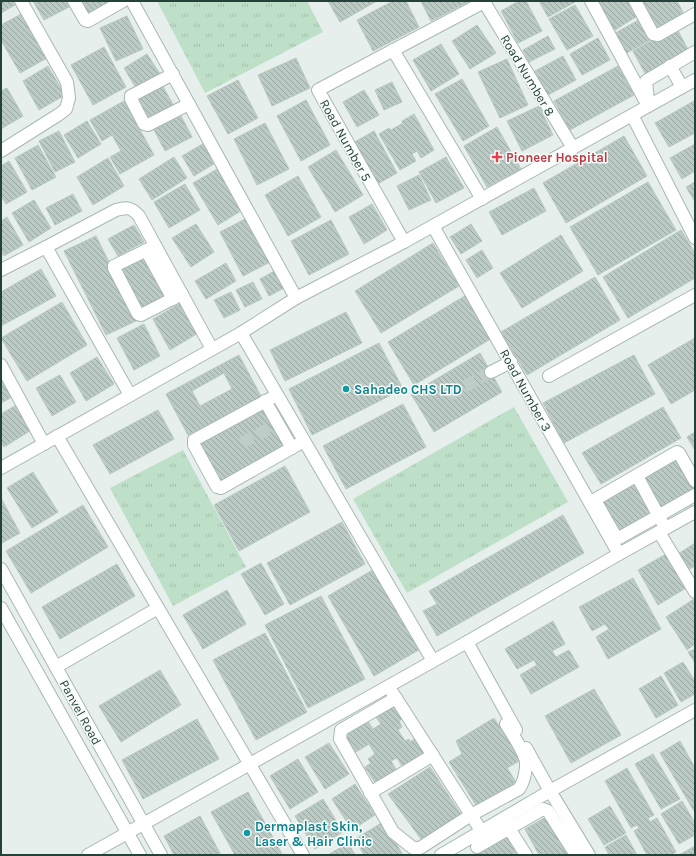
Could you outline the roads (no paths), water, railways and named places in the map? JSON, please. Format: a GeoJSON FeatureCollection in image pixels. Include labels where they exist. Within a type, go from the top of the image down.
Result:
{"type":"FeatureCollection","features":[{"type":"Feature","properties":{"kind":"street"},"geometry":{"type":"LineString","coordinates":[[1,151],[66,109],[69,98],[67,82],[21,1]]}},
{"type":"Feature","properties":{"kind":"street"},"geometry":{"type":"LineString","coordinates":[[74,1],[85,20],[88,21],[116,3]]}},
{"type":"Feature","properties":{"kind":"street"},"geometry":{"type":"LineString","coordinates":[[132,1],[296,298]]}},
{"type":"Feature","properties":{"kind":"street"},"geometry":{"type":"LineString","coordinates":[[482,199],[393,50],[485,1]]}},
{"type":"Feature","properties":{"kind":"street","name":"Road Number 8"},"geometry":{"type":"LineString","coordinates":[[485,1],[573,148]]}},
{"type":"Feature","properties":{"kind":"street"},"geometry":{"type":"LineString","coordinates":[[591,1],[648,106]]}},
{"type":"Feature","properties":{"kind":"street"},"geometry":{"type":"LineString","coordinates":[[635,1],[653,34],[658,34],[695,14]]}},
{"type":"Feature","properties":{"kind":"street","name":"Road Number 5"},"geometry":{"type":"LineString","coordinates":[[393,50],[318,90],[404,242]]}},
{"type":"Feature","properties":{"kind":"street"},"geometry":{"type":"LineString","coordinates":[[648,106],[646,81],[695,52]]}},
{"type":"Feature","properties":{"kind":"street"},"geometry":{"type":"LineString","coordinates":[[670,66],[682,87]]}},
{"type":"Feature","properties":{"kind":"street"},"geometry":{"type":"LineString","coordinates":[[172,74],[132,96],[131,99],[144,124],[148,126],[189,104]]}},
{"type":"Feature","properties":{"kind":"street"},"geometry":{"type":"LineString","coordinates":[[1,468],[241,334],[296,298],[434,226],[695,80]]}},
{"type":"Feature","properties":{"kind":"street"},"geometry":{"type":"LineString","coordinates":[[632,115],[695,238]]}},
{"type":"Feature","properties":{"kind":"street"},"geometry":{"type":"LineString","coordinates":[[1,270],[116,210],[125,208],[133,210],[139,216],[151,248],[177,297],[212,349]]}},
{"type":"Feature","properties":{"kind":"street","name":"Road Number 3"},"geometry":{"type":"LineString","coordinates":[[434,226],[619,554]]}},
{"type":"Feature","properties":{"kind":"street"},"geometry":{"type":"LineString","coordinates":[[46,247],[130,396]]}},
{"type":"Feature","properties":{"kind":"street"},"geometry":{"type":"LineString","coordinates":[[151,248],[114,266],[138,314],[141,315],[177,297]]}},
{"type":"Feature","properties":{"kind":"street"},"geometry":{"type":"LineString","coordinates":[[549,376],[695,295]]}},
{"type":"Feature","properties":{"kind":"street"},"geometry":{"type":"LineString","coordinates":[[241,334],[433,661]]}},
{"type":"Feature","properties":{"kind":"street"},"geometry":{"type":"LineString","coordinates":[[491,372],[511,362]]}},
{"type":"Feature","properties":{"kind":"street"},"geometry":{"type":"LineString","coordinates":[[1,365],[44,444]]}},
{"type":"Feature","properties":{"kind":"street"},"geometry":{"type":"LineString","coordinates":[[277,395],[194,440],[194,445],[218,487],[221,488],[304,441]]}},
{"type":"Feature","properties":{"kind":"street"},"geometry":{"type":"LineString","coordinates":[[265,401],[292,448]]}},
{"type":"Feature","properties":{"kind":"street"},"geometry":{"type":"LineString","coordinates":[[278,424],[290,417]]}},
{"type":"Feature","properties":{"kind":"street"},"geometry":{"type":"LineString","coordinates":[[57,436],[303,855]]}},
{"type":"Feature","properties":{"kind":"street"},"geometry":{"type":"LineString","coordinates":[[695,481],[677,452],[596,498],[596,502],[616,537],[619,538],[695,495]]}},
{"type":"Feature","properties":{"kind":"street"},"geometry":{"type":"LineString","coordinates":[[636,476],[658,515],[662,530],[695,592]]}},
{"type":"Feature","properties":{"kind":"street"},"geometry":{"type":"LineString","coordinates":[[88,855],[695,512]]}},
{"type":"Feature","properties":{"kind":"street","name":"Panvel Road"},"geometry":{"type":"LineString","coordinates":[[1,569],[161,855]]}},
{"type":"Feature","properties":{"kind":"street","name":"Panvel Road"},"geometry":{"type":"LineString","coordinates":[[1,608],[140,855]]}},
{"type":"Feature","properties":{"kind":"street"},"geometry":{"type":"LineString","coordinates":[[56,667],[158,608]]}},
{"type":"Feature","properties":{"kind":"street"},"geometry":{"type":"LineString","coordinates":[[467,642],[550,791],[590,855]]}},
{"type":"Feature","properties":{"kind":"street"},"geometry":{"type":"LineString","coordinates":[[388,686],[482,832]]}},
{"type":"Feature","properties":{"kind":"street"},"geometry":{"type":"LineString","coordinates":[[396,698],[341,730],[340,739],[393,832],[412,848],[420,848],[472,815],[518,789],[522,784],[526,765],[525,758],[506,724]]}},
{"type":"Feature","properties":{"kind":"street"},"geometry":{"type":"LineString","coordinates":[[477,847],[550,791],[695,710]]}},
{"type":"Feature","properties":{"kind":"street"},"geometry":{"type":"LineString","coordinates":[[370,793],[433,756]]}},
{"type":"Feature","properties":{"kind":"street"},"geometry":{"type":"LineString","coordinates":[[441,855],[482,832],[543,809],[548,811],[576,855]]}},
{"type":"Feature","properties":{"kind":"street"},"geometry":{"type":"LineString","coordinates":[[506,824],[526,855]]}},
{"type":"Feature","properties":{"kind":"tunnel"},"geometry":{"type":"LineString","coordinates":[[449,395],[491,372]]}},
{"type":"Feature","properties":{"kind":"tunnel"},"geometry":{"type":"LineString","coordinates":[[242,443],[278,424]]}},
{"type":"Feature","properties":{"kind":"place","name":"Pioneer Hospital"},"geometry":{"type":"Point","coordinates":[497,157]}},
{"type":"Feature","properties":{"kind":"place","name":"Sahadeo CHS LTD"},"geometry":{"type":"Point","coordinates":[346,389]}},
{"type":"Feature","properties":{"kind":"place","name":"Dermaplast Skin, Laser & Hair Clinic"},"geometry":{"type":"Point","coordinates":[247,833]}}]}
